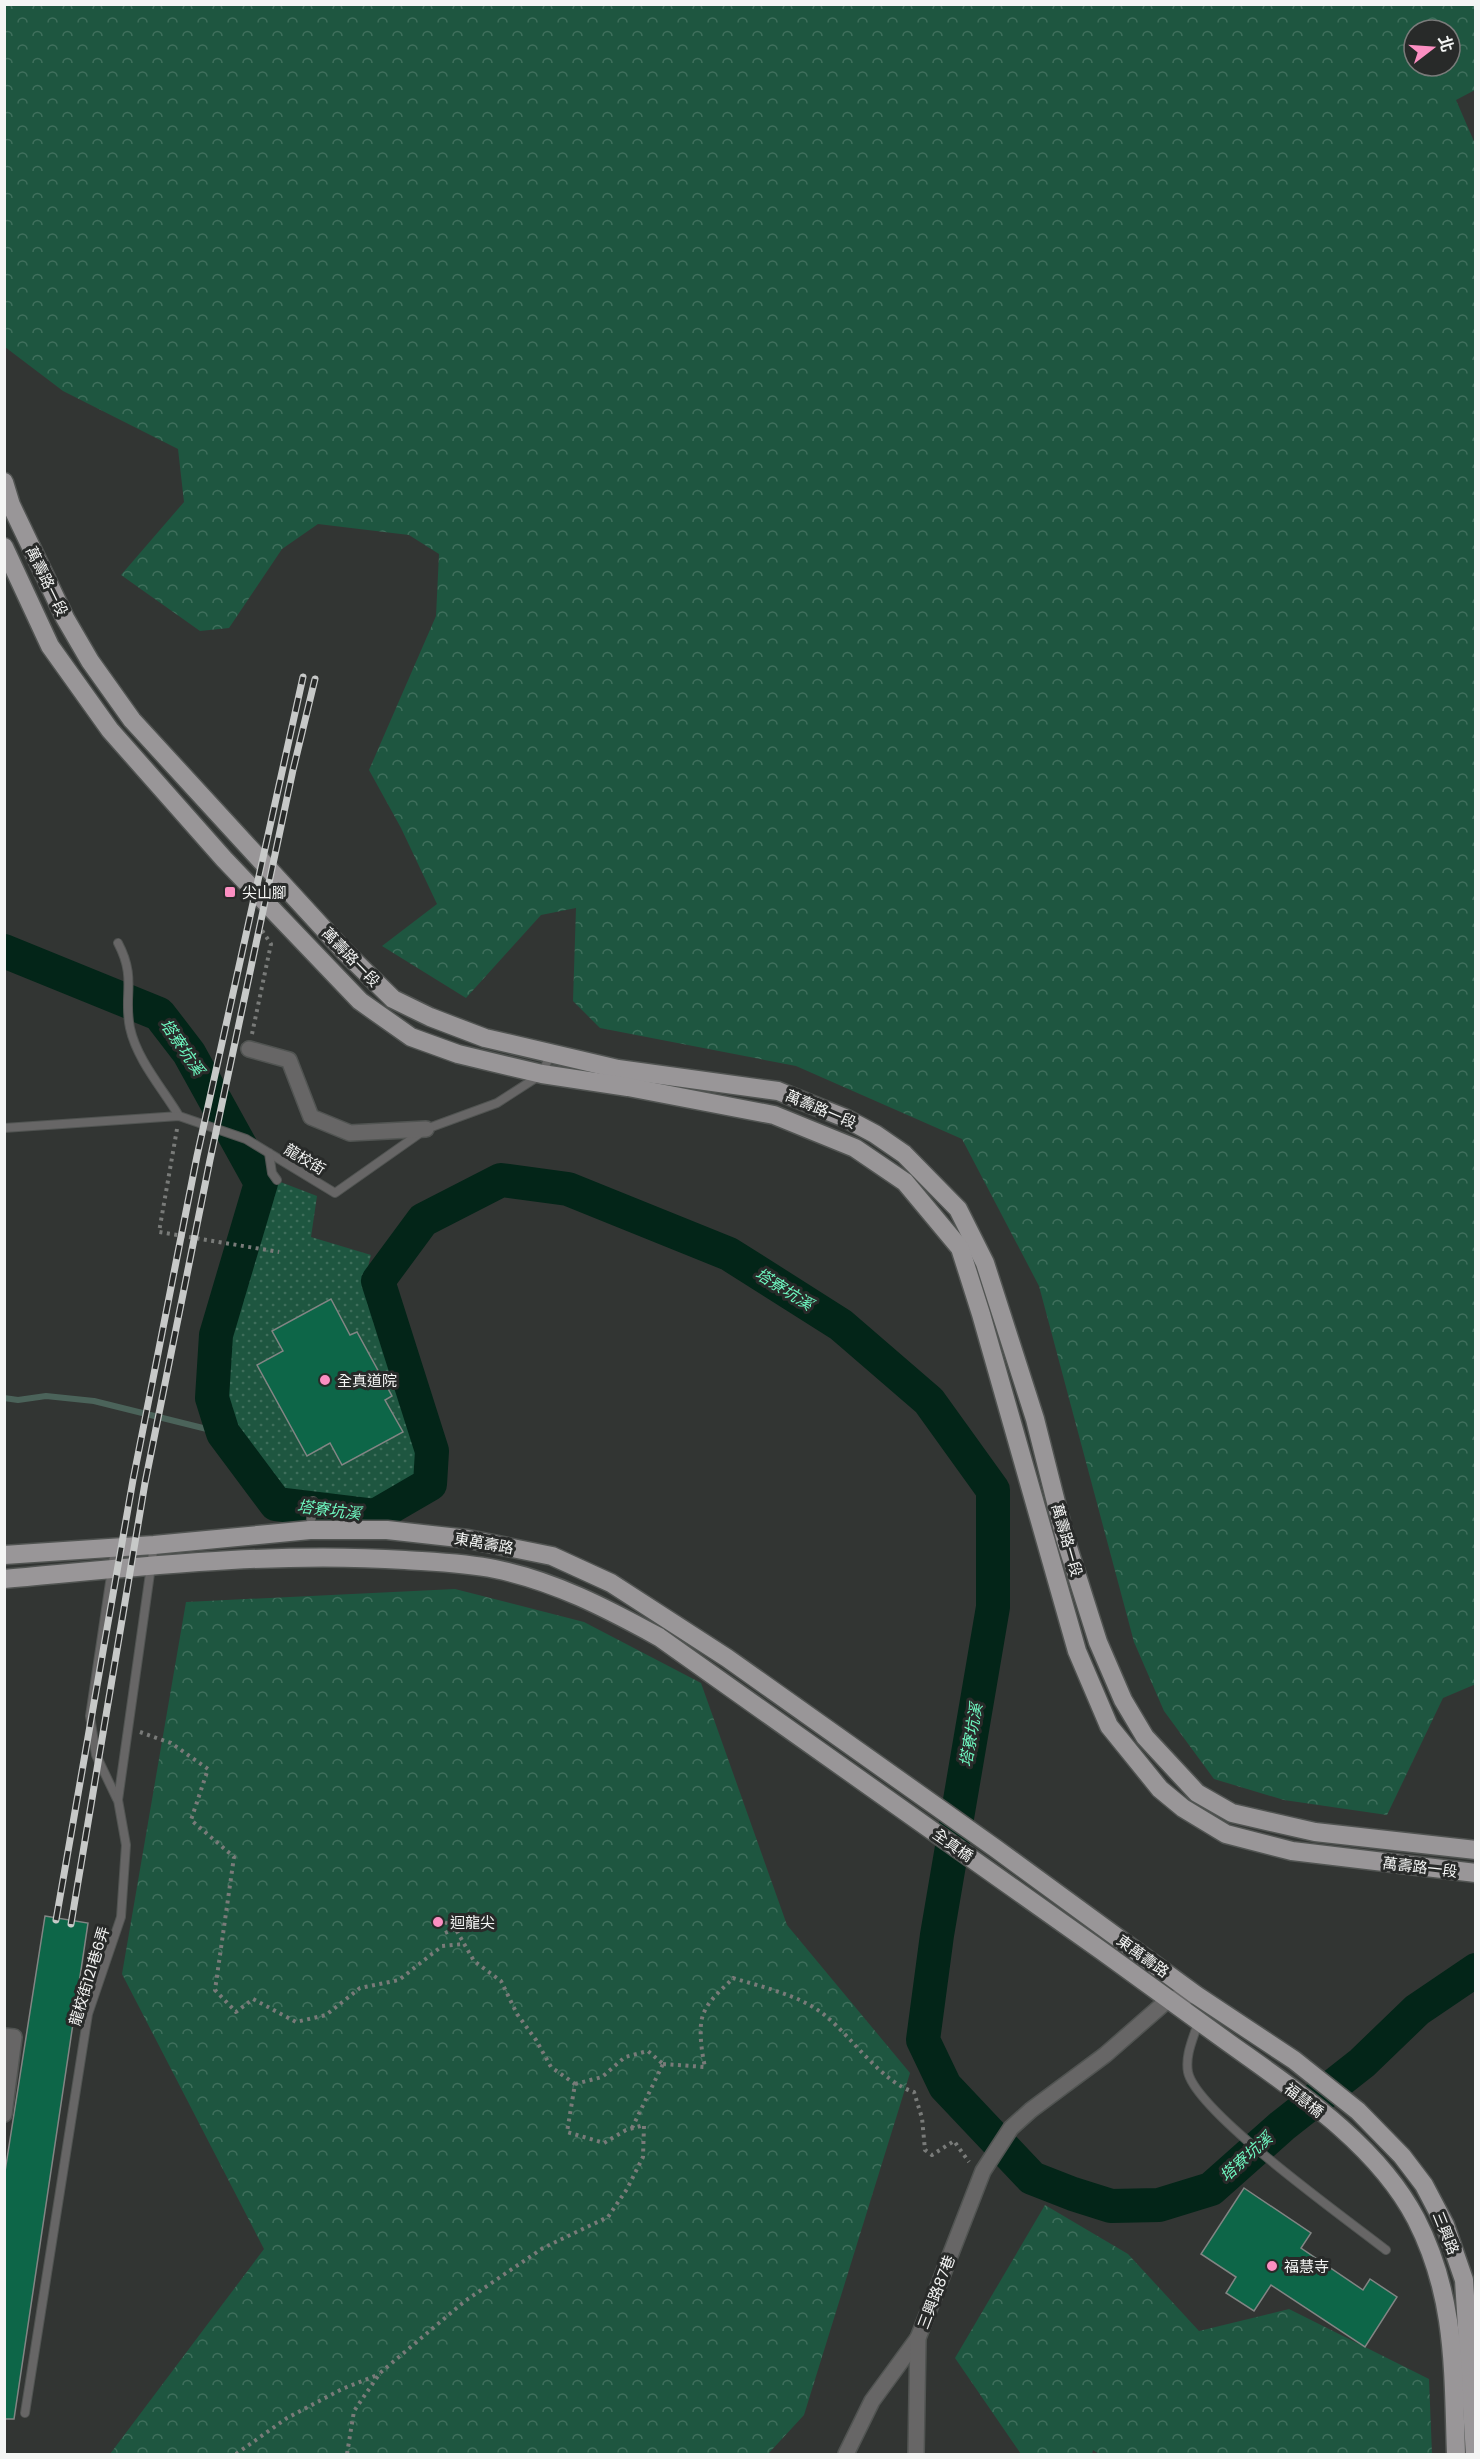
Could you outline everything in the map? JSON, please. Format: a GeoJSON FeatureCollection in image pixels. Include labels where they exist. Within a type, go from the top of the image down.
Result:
{"type":"FeatureCollection","features":[{"type":"Feature","properties":{"kind":"main road","name":"萬壽路一段"},"geometry":{"type":"LineString","coordinates":[[4,482],[11,504],[65,618],[90,661],[132,720],[344,951],[393,999],[430,1017],[485,1038],[618,1070],[778,1091],[845,1118],[875,1134],[904,1154],[958,1209],[985,1263],[1035,1419],[1065,1538],[1098,1642],[1123,1700],[1145,1737],[1197,1793],[1232,1813],[1315,1832],[1476,1850]]}},
{"type":"Feature","properties":{"kind":"main road","name":"萬壽路一段"},"geometry":{"type":"LineString","coordinates":[[4,547],[50,646],[110,730],[224,859],[360,1001],[411,1037],[458,1054],[542,1074],[628,1087],[774,1115],[855,1148],[905,1182],[960,1248],[1077,1651],[1109,1726],[1160,1789],[1183,1808],[1226,1834],[1292,1851],[1476,1873]]}},
{"type":"Feature","properties":{"kind":"main road","name":"東萬壽路"},"geometry":{"type":"LineString","coordinates":[[4,1555],[154,1545],[310,1530],[399,1531],[468,1539],[552,1556],[611,1583],[727,1658],[897,1779]]}},
{"type":"Feature","properties":{"kind":"main road"},"geometry":{"type":"LineString","coordinates":[[310,1530],[310,1556]]}},
{"type":"Feature","properties":{"kind":"main road","name":"東萬壽路"},"geometry":{"type":"LineString","coordinates":[[4,1579],[112,1567],[310,1556],[365,1557],[495,1568],[561,1588],[600,1605],[659,1637],[893,1803]]}},
{"type":"Feature","properties":{"kind":"main road","name":"全真橋"},"geometry":{"type":"LineString","coordinates":[[897,1779],[995,1848]]}},
{"type":"Feature","properties":{"kind":"main road","name":"全真橋"},"geometry":{"type":"LineString","coordinates":[[893,1803],[1013,1888]]}},
{"type":"Feature","properties":{"kind":"main road","name":"東萬壽路"},"geometry":{"type":"LineString","coordinates":[[995,1848],[1198,2008],[1266,2070]]}},
{"type":"Feature","properties":{"kind":"main road","name":"東萬壽路"},"geometry":{"type":"LineString","coordinates":[[1013,1888],[1169,1999],[1198,2008],[1294,2060]]}},
{"type":"Feature","properties":{"kind":"main road","name":"福慧橋"},"geometry":{"type":"LineString","coordinates":[[1294,2060],[1358,2111]]}},
{"type":"Feature","properties":{"kind":"main road","name":"福慧橋"},"geometry":{"type":"LineString","coordinates":[[1266,2070],[1342,2130]]}},
{"type":"Feature","properties":{"kind":"main road","name":"三興路"},"geometry":{"type":"LineString","coordinates":[[1358,2111],[1402,2156],[1424,2185],[1445,2225],[1455,2253],[1464,2280],[1475,2454]]}},
{"type":"Feature","properties":{"kind":"main road","name":"三興路"},"geometry":{"type":"LineString","coordinates":[[1342,2130],[1369,2154],[1399,2192],[1415,2218],[1432,2255],[1446,2300],[1451,2342],[1456,2454]]}},
{"type":"Feature","properties":{"kind":"street"},"geometry":{"type":"LineString","coordinates":[[249,1049],[290,1060],[311,1116],[350,1133],[426,1129]]}},
{"type":"Feature","properties":{"kind":"street"},"geometry":{"type":"LineString","coordinates":[[1169,1999],[1198,2008]]}},
{"type":"Feature","properties":{"kind":"street","name":"三興路87巷"},"geometry":{"type":"LineString","coordinates":[[916,2454],[918,2338],[983,2171],[1011,2128],[1031,2110],[1105,2055],[1169,1999]]}},
{"type":"Feature","properties":{"kind":"street"},"geometry":{"type":"LineString","coordinates":[[4,2023],[10,2036],[4,2114]]}},
{"type":"Feature","properties":{"kind":"street"},"geometry":{"type":"LineString","coordinates":[[846,2454],[872,2401],[918,2338]]}},
{"type":"Feature","properties":{"kind":"lane"},"geometry":{"type":"LineString","coordinates":[[118,943],[129,970],[129,1025],[134,1043],[179,1116]]}},
{"type":"Feature","properties":{"kind":"lane"},"geometry":{"type":"LineString","coordinates":[[542,1074],[551,1053]]}},
{"type":"Feature","properties":{"kind":"lane","name":"龍校街"},"geometry":{"type":"LineString","coordinates":[[4,1128],[179,1116],[246,1139],[335,1193],[426,1129],[497,1102],[542,1074]]}},
{"type":"Feature","properties":{"kind":"lane"},"geometry":{"type":"LineString","coordinates":[[269,1153],[272,1173],[277,1180]]}},
{"type":"Feature","properties":{"kind":"lane"},"geometry":{"type":"LineString","coordinates":[[310,1530],[313,1501]]}},
{"type":"Feature","properties":{"kind":"lane","name":"龍校街121巷6弄"},"geometry":{"type":"LineString","coordinates":[[25,2413],[88,2014],[121,1917],[126,1845],[118,1800],[154,1545]]}},
{"type":"Feature","properties":{"kind":"lane"},"geometry":{"type":"LineString","coordinates":[[115,1547],[90,1716],[96,1755],[118,1800]]}},
{"type":"Feature","properties":{"kind":"lane"},"geometry":{"type":"LineString","coordinates":[[1198,2008],[1187,2055],[1188,2073],[1194,2088],[1265,2157],[1386,2250]]}},
{"type":"Feature","properties":{"kind":"path"},"geometry":{"type":"LineString","coordinates":[[249,1049],[271,944],[254,918]]}},
{"type":"Feature","properties":{"kind":"path"},"geometry":{"type":"LineString","coordinates":[[179,1116],[159,1232],[279,1252]]}},
{"type":"Feature","properties":{"kind":"path"},"geometry":{"type":"LineString","coordinates":[[128,1728],[171,1743],[208,1769],[190,1820],[234,1857],[215,1990],[236,2012],[253,1999],[296,2022],[326,2015],[360,1988],[399,1980],[442,1946],[464,1944]]}},
{"type":"Feature","properties":{"kind":"path"},"geometry":{"type":"LineString","coordinates":[[443,1921],[455,1928],[474,1961],[501,1981],[517,2014],[536,2040],[551,2067],[575,2084],[602,2077],[625,2057],[648,2051],[663,2064],[705,2067],[701,2050],[702,2016],[713,1999],[734,1978],[802,2001],[826,2017],[904,2090],[914,2092],[922,2118],[925,2150],[932,2155],[954,2141],[965,2160],[983,2171]]}},
{"type":"Feature","properties":{"kind":"path"},"geometry":{"type":"LineString","coordinates":[[445,1933],[455,1928]]}},
{"type":"Feature","properties":{"kind":"path"},"geometry":{"type":"LineString","coordinates":[[632,2128],[663,2064]]}},
{"type":"Feature","properties":{"kind":"path"},"geometry":{"type":"LineString","coordinates":[[347,2454],[354,2411],[380,2373],[465,2301],[543,2248],[608,2217],[627,2189],[644,2157],[644,2125],[632,2128],[604,2143],[567,2132],[575,2084]]}},
{"type":"Feature","properties":{"kind":"path"},"geometry":{"type":"LineString","coordinates":[[236,2454],[287,2418],[342,2389],[380,2373]]}},
{"type":"Feature","properties":{"kind":"green space"},"geometry":{"type":"Polygon","coordinates":[[[4,5],[1475,5],[1475,90],[1456,100],[1476,146],[1476,1684],[1443,1698],[1387,1815],[1284,1800],[1214,1779],[1164,1711],[1134,1642],[1039,1286],[962,1139],[796,1066],[600,1028],[573,1001],[576,908],[541,915],[466,998],[382,946],[437,904],[401,828],[369,770],[436,616],[439,554],[409,535],[318,524],[282,549],[229,628],[200,631],[121,575],[184,502],[178,449],[63,391],[5,347],[4,5]]]}},
{"type":"Feature","properties":{"kind":"green space"},"geometry":{"type":"Polygon","coordinates":[[[270,1178],[317,1196],[311,1237],[371,1255],[365,1279],[419,1445],[419,1479],[375,1505],[287,1499],[239,1439],[224,1406],[223,1340],[270,1178]]]}},
{"type":"Feature","properties":{"kind":"green space"},"geometry":{"type":"Polygon","coordinates":[[[455,1589],[584,1622],[701,1683],[787,1925],[910,2073],[804,2415],[768,2454],[110,2454],[264,2249],[122,1974],[186,1602],[455,1589]]]}},
{"type":"Feature","properties":{"kind":"green space"},"geometry":{"type":"Polygon","coordinates":[[[1045,2205],[1128,2254],[1199,2331],[1289,2309],[1429,2379],[1432,2454],[1099,2454],[1093,2450],[1092,2454],[1021,2454],[955,2358],[1045,2205]]]}},
{"type":"Feature","properties":{"kind":"building","name":"全真道院"},"geometry":{"type":"Polygon","coordinates":[[[331,1299],[350,1335],[357,1332],[392,1396],[385,1400],[403,1432],[342,1465],[330,1443],[307,1456],[257,1365],[283,1351],[272,1331],[331,1299]]]}},
{"type":"Feature","properties":{"kind":"building"},"geometry":{"type":"Polygon","coordinates":[[[45,1916],[88,1923],[14,2419],[4,2419],[4,2178],[45,1916]]]}},
{"type":"Feature","properties":{"kind":"building","name":"福慧寺"},"geometry":{"type":"Polygon","coordinates":[[[1244,2188],[1311,2233],[1301,2248],[1363,2290],[1370,2279],[1397,2297],[1365,2347],[1271,2285],[1254,2311],[1226,2293],[1236,2277],[1201,2254],[1244,2188]]]}},
{"type":"Feature","properties":{"kind":"waterway","name":"塔寮坑溪"},"geometry":{"type":"LineString","coordinates":[[4,951],[159,1014],[189,1053],[261,1183],[216,1335],[212,1398],[223,1433],[276,1504],[375,1516],[430,1484],[432,1451],[378,1281],[423,1220],[501,1180],[568,1189],[729,1254],[841,1325],[929,1401],[993,1490],[993,1607],[937,1935],[923,2040],[945,2086],[1032,2178],[1111,2206],[1159,2205],[1211,2189],[1282,2126],[1362,2063],[1417,2010],[1476,1970]]}},
{"type":"Feature","properties":{"kind":"waterway"},"geometry":{"type":"LineString","coordinates":[[4,1398],[18,1400],[46,1396],[94,1401],[223,1433]]}},
{"type":"Feature","properties":{"kind":"railway"},"geometry":{"type":"LineString","coordinates":[[56,1920],[133,1480],[197,1156],[303,677]]}},
{"type":"Feature","properties":{"kind":"railway"},"geometry":{"type":"LineString","coordinates":[[71,1924],[145,1483],[210,1160],[293,770],[315,679]]}},
{"type":"Feature","properties":{"kind":"place","name":"尖山腳"},"geometry":{"type":"Point","coordinates":[230,892]}},
{"type":"Feature","properties":{"kind":"place","name":"全真道院"},"geometry":{"type":"Point","coordinates":[325,1380]}},
{"type":"Feature","properties":{"kind":"place","name":"迴龍尖"},"geometry":{"type":"Point","coordinates":[438,1922]}},
{"type":"Feature","properties":{"kind":"place","name":"福慧寺"},"geometry":{"type":"Point","coordinates":[1272,2266]}}]}
